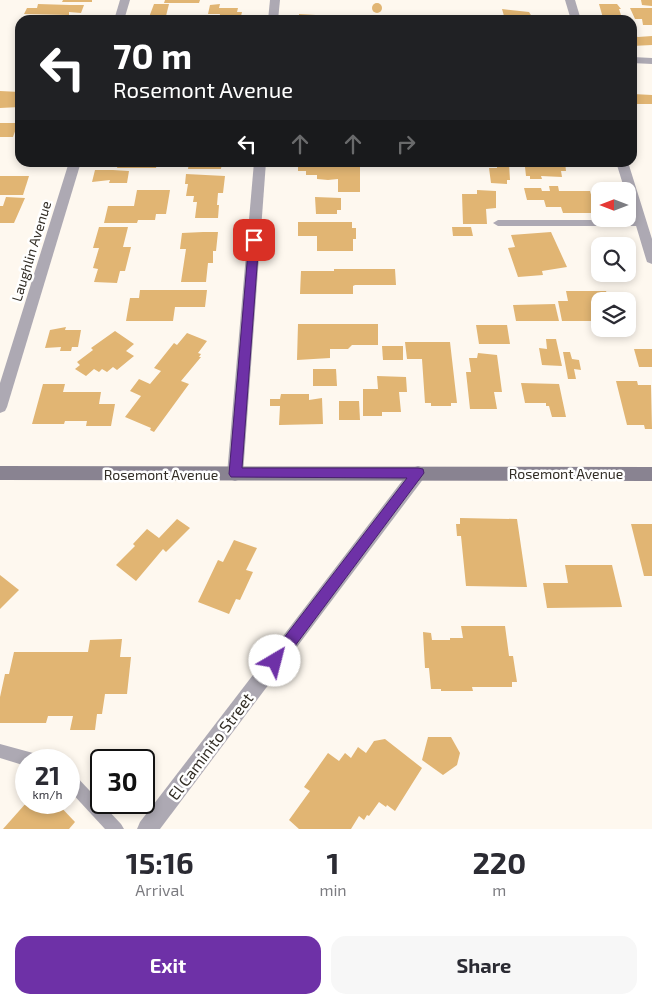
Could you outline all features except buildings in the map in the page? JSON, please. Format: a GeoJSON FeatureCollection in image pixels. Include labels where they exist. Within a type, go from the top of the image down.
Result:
{"type":"FeatureCollection","features":[{"type":"Feature","properties":{"kind":"street"},"geometry":{"type":"LineString","coordinates":[[120,15],[125,0]]}},
{"type":"Feature","properties":{"kind":"street"},"geometry":{"type":"LineString","coordinates":[[274,15],[275,0]]}},
{"type":"Feature","properties":{"kind":"street"},"geometry":{"type":"LineString","coordinates":[[570,0],[574,15]]}},
{"type":"Feature","properties":{"kind":"street"},"geometry":{"type":"LineString","coordinates":[[637,60],[652,61]]}},
{"type":"Feature","properties":{"kind":"street","name":"Laughlin Avenue"},"geometry":{"type":"LineString","coordinates":[[0,407],[73,167]]}},
{"type":"Feature","properties":{"kind":"street"},"geometry":{"type":"LineString","coordinates":[[235,474],[260,167]]}},
{"type":"Feature","properties":{"kind":"street"},"geometry":{"type":"LineString","coordinates":[[624,167],[652,259]]}},
{"type":"Feature","properties":{"kind":"street","name":"Rosemont Avenue"},"geometry":{"type":"LineString","coordinates":[[0,473],[652,474]]}},
{"type":"Feature","properties":{"kind":"street","name":"El Caminito Street"},"geometry":{"type":"LineString","coordinates":[[147,829],[418,473]]}},
{"type":"Feature","properties":{"kind":"lane"},"geometry":{"type":"LineString","coordinates":[[498,223],[641,223]]}},
{"type":"Feature","properties":{"kind":"lane"},"geometry":{"type":"LineString","coordinates":[[0,751],[15,755]]}},
{"type":"Feature","properties":{"kind":"lane"},"geometry":{"type":"LineString","coordinates":[[80,791],[116,829]]}},
{"type":"Feature","properties":{"kind":"route"},"geometry":{"type":"LineString","coordinates":[[254,240],[235,474],[418,473],[275,661]]}}]}
